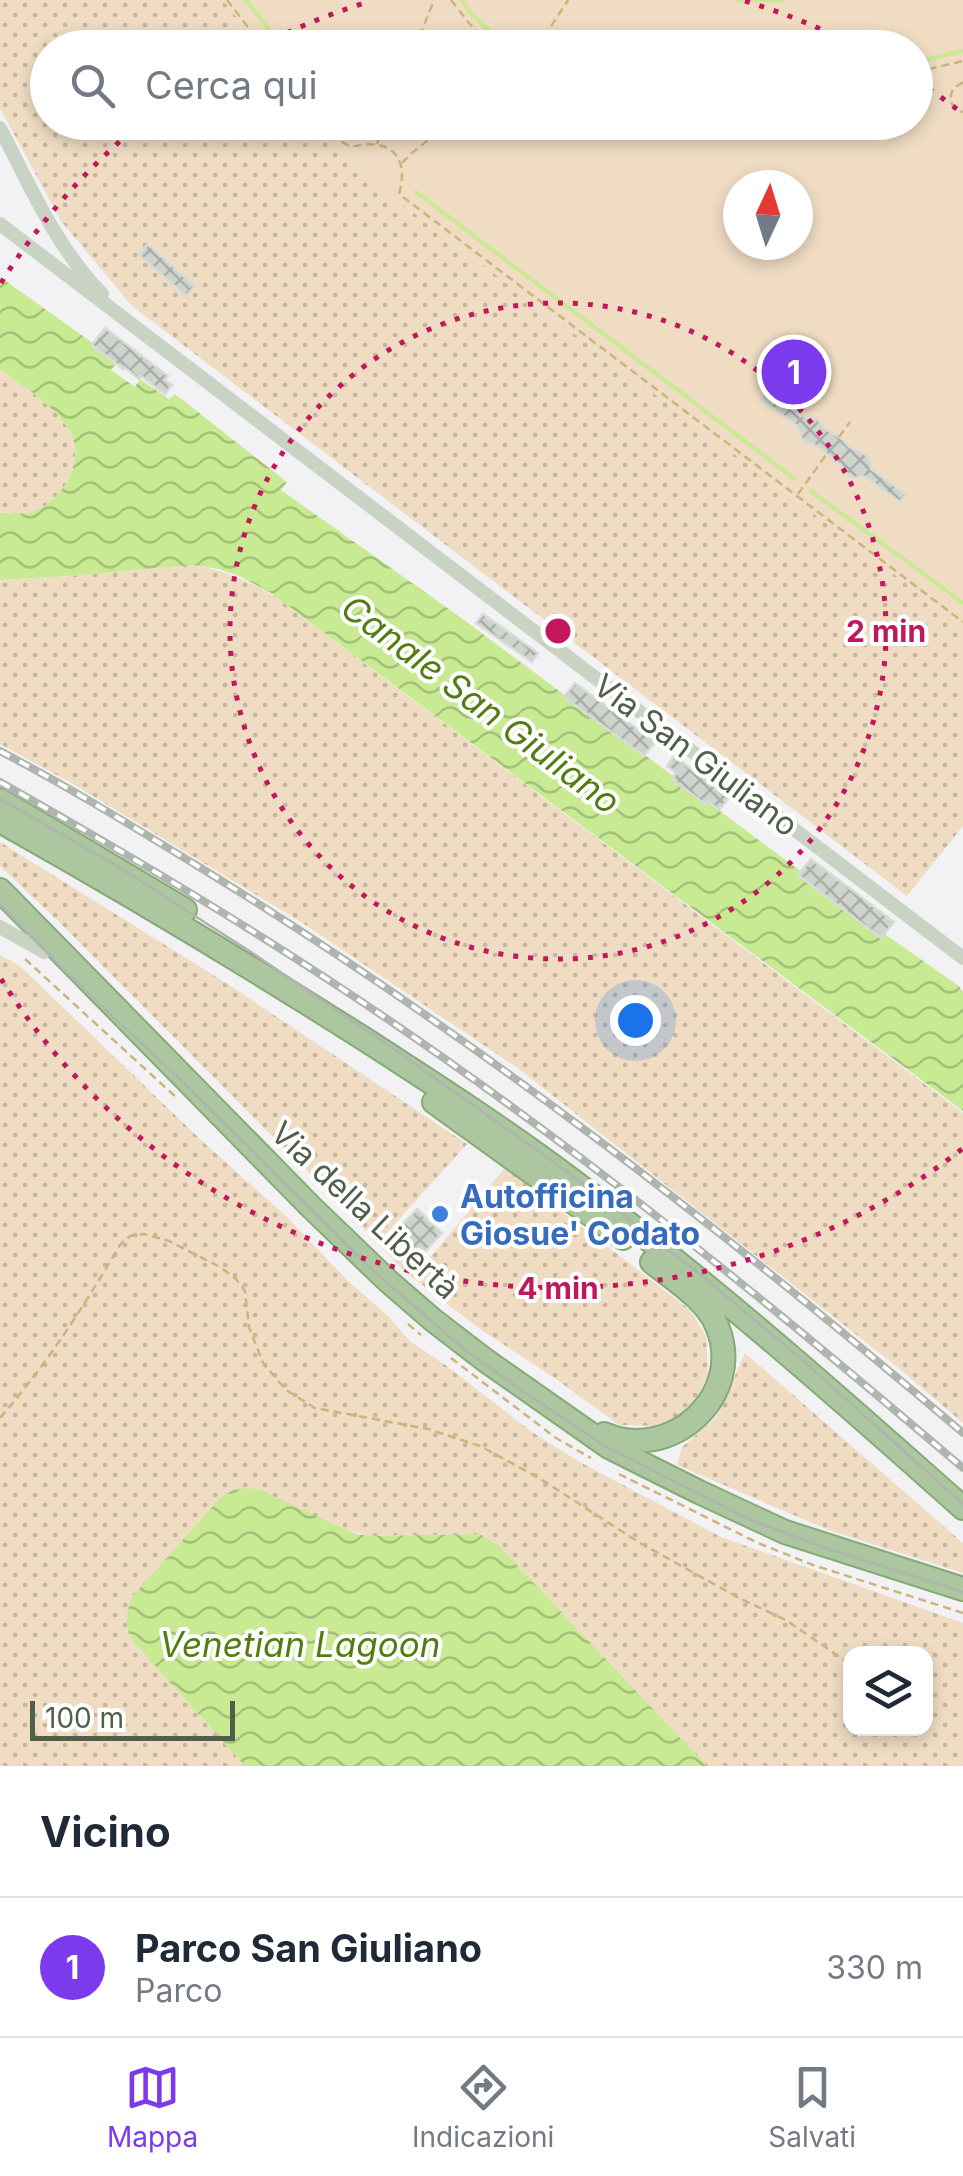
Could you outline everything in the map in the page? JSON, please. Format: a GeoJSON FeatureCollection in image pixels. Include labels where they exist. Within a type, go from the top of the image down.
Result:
{"type":"FeatureCollection","features":[{"type":"Feature","properties":{"kind":"highway"},"geometry":{"type":"LineString","coordinates":[[0,800],[232,940],[404,1056],[720,1296],[963,1508]]}},
{"type":"Feature","properties":{"kind":"highway"},"geometry":{"type":"LineString","coordinates":[[0,821],[244,963],[496,1125]]}},
{"type":"Feature","properties":{"kind":"highway"},"geometry":{"type":"LineString","coordinates":[[0,821],[366,1052],[622,1237],[693,1295],[718,1329],[723,1370],[714,1396],[701,1416],[664,1438],[636,1442],[612,1438],[582,1425],[536,1396]]}},
{"type":"Feature","properties":{"kind":"highway","name":"Via della Libertà"},"geometry":{"type":"LineString","coordinates":[[0,890],[182,1078],[388,1281],[433,1320],[536,1396],[609,1447],[785,1532],[963,1588]]}},
{"type":"Feature","properties":{"kind":"highway"},"geometry":{"type":"LineString","coordinates":[[0,908],[118,1023],[182,1078]]}},
{"type":"Feature","properties":{"kind":"street","name":"Via San Giuliano"},"geometry":{"type":"LineString","coordinates":[[0,128],[70,258],[143,332]]}},
{"type":"Feature","properties":{"kind":"street","name":"Via San Giuliano"},"geometry":{"type":"LineString","coordinates":[[0,224],[963,958]]}},
{"type":"Feature","properties":{"kind":"street"},"geometry":{"type":"LineString","coordinates":[[0,927],[44,952]]}},
{"type":"Feature","properties":{"kind":"path"},"geometry":{"type":"LineString","coordinates":[[227,0],[250,30]]}},
{"type":"Feature","properties":{"kind":"path"},"geometry":{"type":"LineString","coordinates":[[422,30],[434,0]]}},
{"type":"Feature","properties":{"kind":"path"},"geometry":{"type":"LineString","coordinates":[[452,0],[475,30]]}},
{"type":"Feature","properties":{"kind":"path"},"geometry":{"type":"LineString","coordinates":[[549,30],[568,0]]}},
{"type":"Feature","properties":{"kind":"path"},"geometry":{"type":"LineString","coordinates":[[933,68],[963,61]]}},
{"type":"Feature","properties":{"kind":"path"},"geometry":{"type":"LineString","coordinates":[[963,82],[954,88],[950,100],[963,112]]}},
{"type":"Feature","properties":{"kind":"path"},"geometry":{"type":"LineString","coordinates":[[340,140],[351,147],[376,144],[392,152],[401,165],[399,194],[963,622]]}},
{"type":"Feature","properties":{"kind":"path"},"geometry":{"type":"LineString","coordinates":[[376,144],[378,140]]}},
{"type":"Feature","properties":{"kind":"path"},"geometry":{"type":"LineString","coordinates":[[401,165],[428,140]]}},
{"type":"Feature","properties":{"kind":"path"},"geometry":{"type":"LineString","coordinates":[[839,437],[850,422]]}},
{"type":"Feature","properties":{"kind":"path"},"geometry":{"type":"LineString","coordinates":[[797,496],[826,455]]}},
{"type":"Feature","properties":{"kind":"path"},"geometry":{"type":"LineString","coordinates":[[0,1418],[76,1318],[120,1245],[130,1236],[144,1234],[170,1241],[236,1279],[245,1291],[249,1326],[263,1363],[286,1390],[315,1408],[428,1429],[480,1446],[539,1478],[656,1552],[786,1620],[843,1659]]}},
{"type":"Feature","properties":{"kind":"shaded area"},"geometry":{"type":"Polygon","coordinates":[[[0,0],[223,0],[247,30],[30,30],[30,140],[337,140],[390,195],[963,626],[963,826],[907,896],[132,306],[61,221],[0,108],[0,0]]]}},
{"type":"Feature","properties":{"kind":"shaded area"},"geometry":{"type":"Polygon","coordinates":[[[223,0],[963,0],[963,626],[390,195],[337,140],[933,140],[933,30],[247,30],[223,0]]]}},
{"type":"Feature","properties":{"kind":"shaded area"},"geometry":{"type":"Polygon","coordinates":[[[0,369],[41,399],[73,438],[75,461],[66,483],[51,501],[27,513],[0,513],[0,369]]]}},
{"type":"Feature","properties":{"kind":"shaded area"},"geometry":{"type":"Polygon","coordinates":[[[192,565],[236,577],[276,597],[963,1113],[963,1423],[519,1069],[301,922],[0,744],[0,580],[192,565]]]}},
{"type":"Feature","properties":{"kind":"shaded area"},"geometry":{"type":"Polygon","coordinates":[[[0,842],[226,983],[467,1144],[383,1237],[418,1272],[505,1168],[690,1310],[706,1336],[708,1374],[691,1409],[659,1426],[619,1425],[405,1272],[0,866],[0,842]]]}},
{"type":"Feature","properties":{"kind":"shaded area"},"geometry":{"type":"Polygon","coordinates":[[[0,955],[20,966],[286,1216],[410,1341],[532,1432],[578,1461],[721,1537],[963,1623],[963,1766],[707,1766],[499,1546],[480,1534],[371,1536],[341,1529],[128,1607],[127,1630],[131,1639],[245,1766],[0,1766],[0,955]]]}},
{"type":"Feature","properties":{"kind":"shaded area"},"geometry":{"type":"Polygon","coordinates":[[[745,1353],[963,1543],[963,1573],[831,1531],[677,1465],[682,1447],[716,1418],[745,1353]]]}},
{"type":"Feature","properties":{"kind":"water","name":"Canale San Giuliano"},"geometry":{"type":"Polygon","coordinates":[[[0,277],[118,361],[111,370],[135,387],[140,379],[169,399],[175,394],[287,482],[281,490],[460,617],[959,986],[963,992],[963,1111],[271,593],[239,576],[192,565],[0,580],[0,513],[27,513],[51,501],[66,483],[75,461],[75,449],[60,418],[0,369],[0,277]]]}},
{"type":"Feature","properties":{"kind":"water","name":"Venetian Lagoon"},"geometry":{"type":"Polygon","coordinates":[[[247,1488],[260,1490],[356,1534],[480,1534],[499,1546],[707,1766],[245,1766],[131,1639],[127,1618],[132,1597],[221,1497],[247,1488]]]}},
{"type":"Feature","properties":{"kind":"building"},"geometry":{"type":"Polygon","coordinates":[[[148,244],[195,286],[186,296],[139,255],[148,244]]]}},
{"type":"Feature","properties":{"kind":"building"},"geometry":{"type":"Polygon","coordinates":[[[105,328],[168,376],[165,380],[172,385],[165,394],[92,345],[105,328]]]}},
{"type":"Feature","properties":{"kind":"building"},"geometry":{"type":"Polygon","coordinates":[[[768,390],[801,416],[817,419],[849,447],[865,454],[871,469],[906,494],[900,502],[864,476],[849,475],[820,448],[802,439],[797,426],[761,399],[768,390]]]}},
{"type":"Feature","properties":{"kind":"building"},"geometry":{"type":"Polygon","coordinates":[[[483,614],[538,653],[532,662],[476,623],[483,614]]]}},
{"type":"Feature","properties":{"kind":"building"},"geometry":{"type":"Polygon","coordinates":[[[575,683],[655,742],[644,756],[564,697],[575,683]]]}},
{"type":"Feature","properties":{"kind":"building"},"geometry":{"type":"Polygon","coordinates":[[[674,756],[729,798],[719,810],[672,779],[676,773],[667,766],[674,756]]]}},
{"type":"Feature","properties":{"kind":"building"},"geometry":{"type":"Polygon","coordinates":[[[811,859],[894,922],[881,938],[798,875],[811,859]]]}},
{"type":"Feature","properties":{"kind":"building"},"geometry":{"type":"Polygon","coordinates":[[[417,1209],[442,1233],[425,1252],[421,1248],[415,1255],[397,1239],[402,1233],[398,1229],[417,1209]]]}},
{"type":"Feature","properties":{"kind":"waterway"},"geometry":{"type":"LineString","coordinates":[[246,0],[269,30]]}},
{"type":"Feature","properties":{"kind":"waterway"},"geometry":{"type":"LineString","coordinates":[[462,0],[488,30]]}},
{"type":"Feature","properties":{"kind":"waterway"},"geometry":{"type":"LineString","coordinates":[[737,0],[783,0]]}},
{"type":"Feature","properties":{"kind":"waterway"},"geometry":{"type":"LineString","coordinates":[[933,58],[963,51]]}},
{"type":"Feature","properties":{"kind":"waterway"},"geometry":{"type":"LineString","coordinates":[[416,192],[795,479]]}},
{"type":"Feature","properties":{"kind":"waterway"},"geometry":{"type":"LineString","coordinates":[[811,491],[963,603]]}},
{"type":"Feature","properties":{"kind":"tram line"},"geometry":{"type":"LineString","coordinates":[[0,799],[114,864],[254,954],[569,1173],[798,1356],[963,1504]]}},
{"type":"Feature","properties":{"kind":"tram line"},"geometry":{"type":"LineString","coordinates":[[0,905],[370,1268],[466,1351],[603,1445],[746,1518],[963,1592]]}},
{"type":"Feature","properties":{"kind":"railway"},"geometry":{"type":"LineString","coordinates":[[0,751],[196,865],[397,995],[685,1206],[963,1433]]}},
{"type":"Feature","properties":{"kind":"railway"},"geometry":{"type":"LineString","coordinates":[[0,782],[259,936],[425,1045],[738,1280],[963,1468]]}},
{"type":"Feature","properties":{"kind":"place","name":"Parco San Giuliano"},"geometry":{"type":"Point","coordinates":[794,372]}},
{"type":"Feature","properties":{"kind":"place","name":"Autofficina Giosue' Codato"},"geometry":{"type":"Point","coordinates":[440,1214]}}]}
